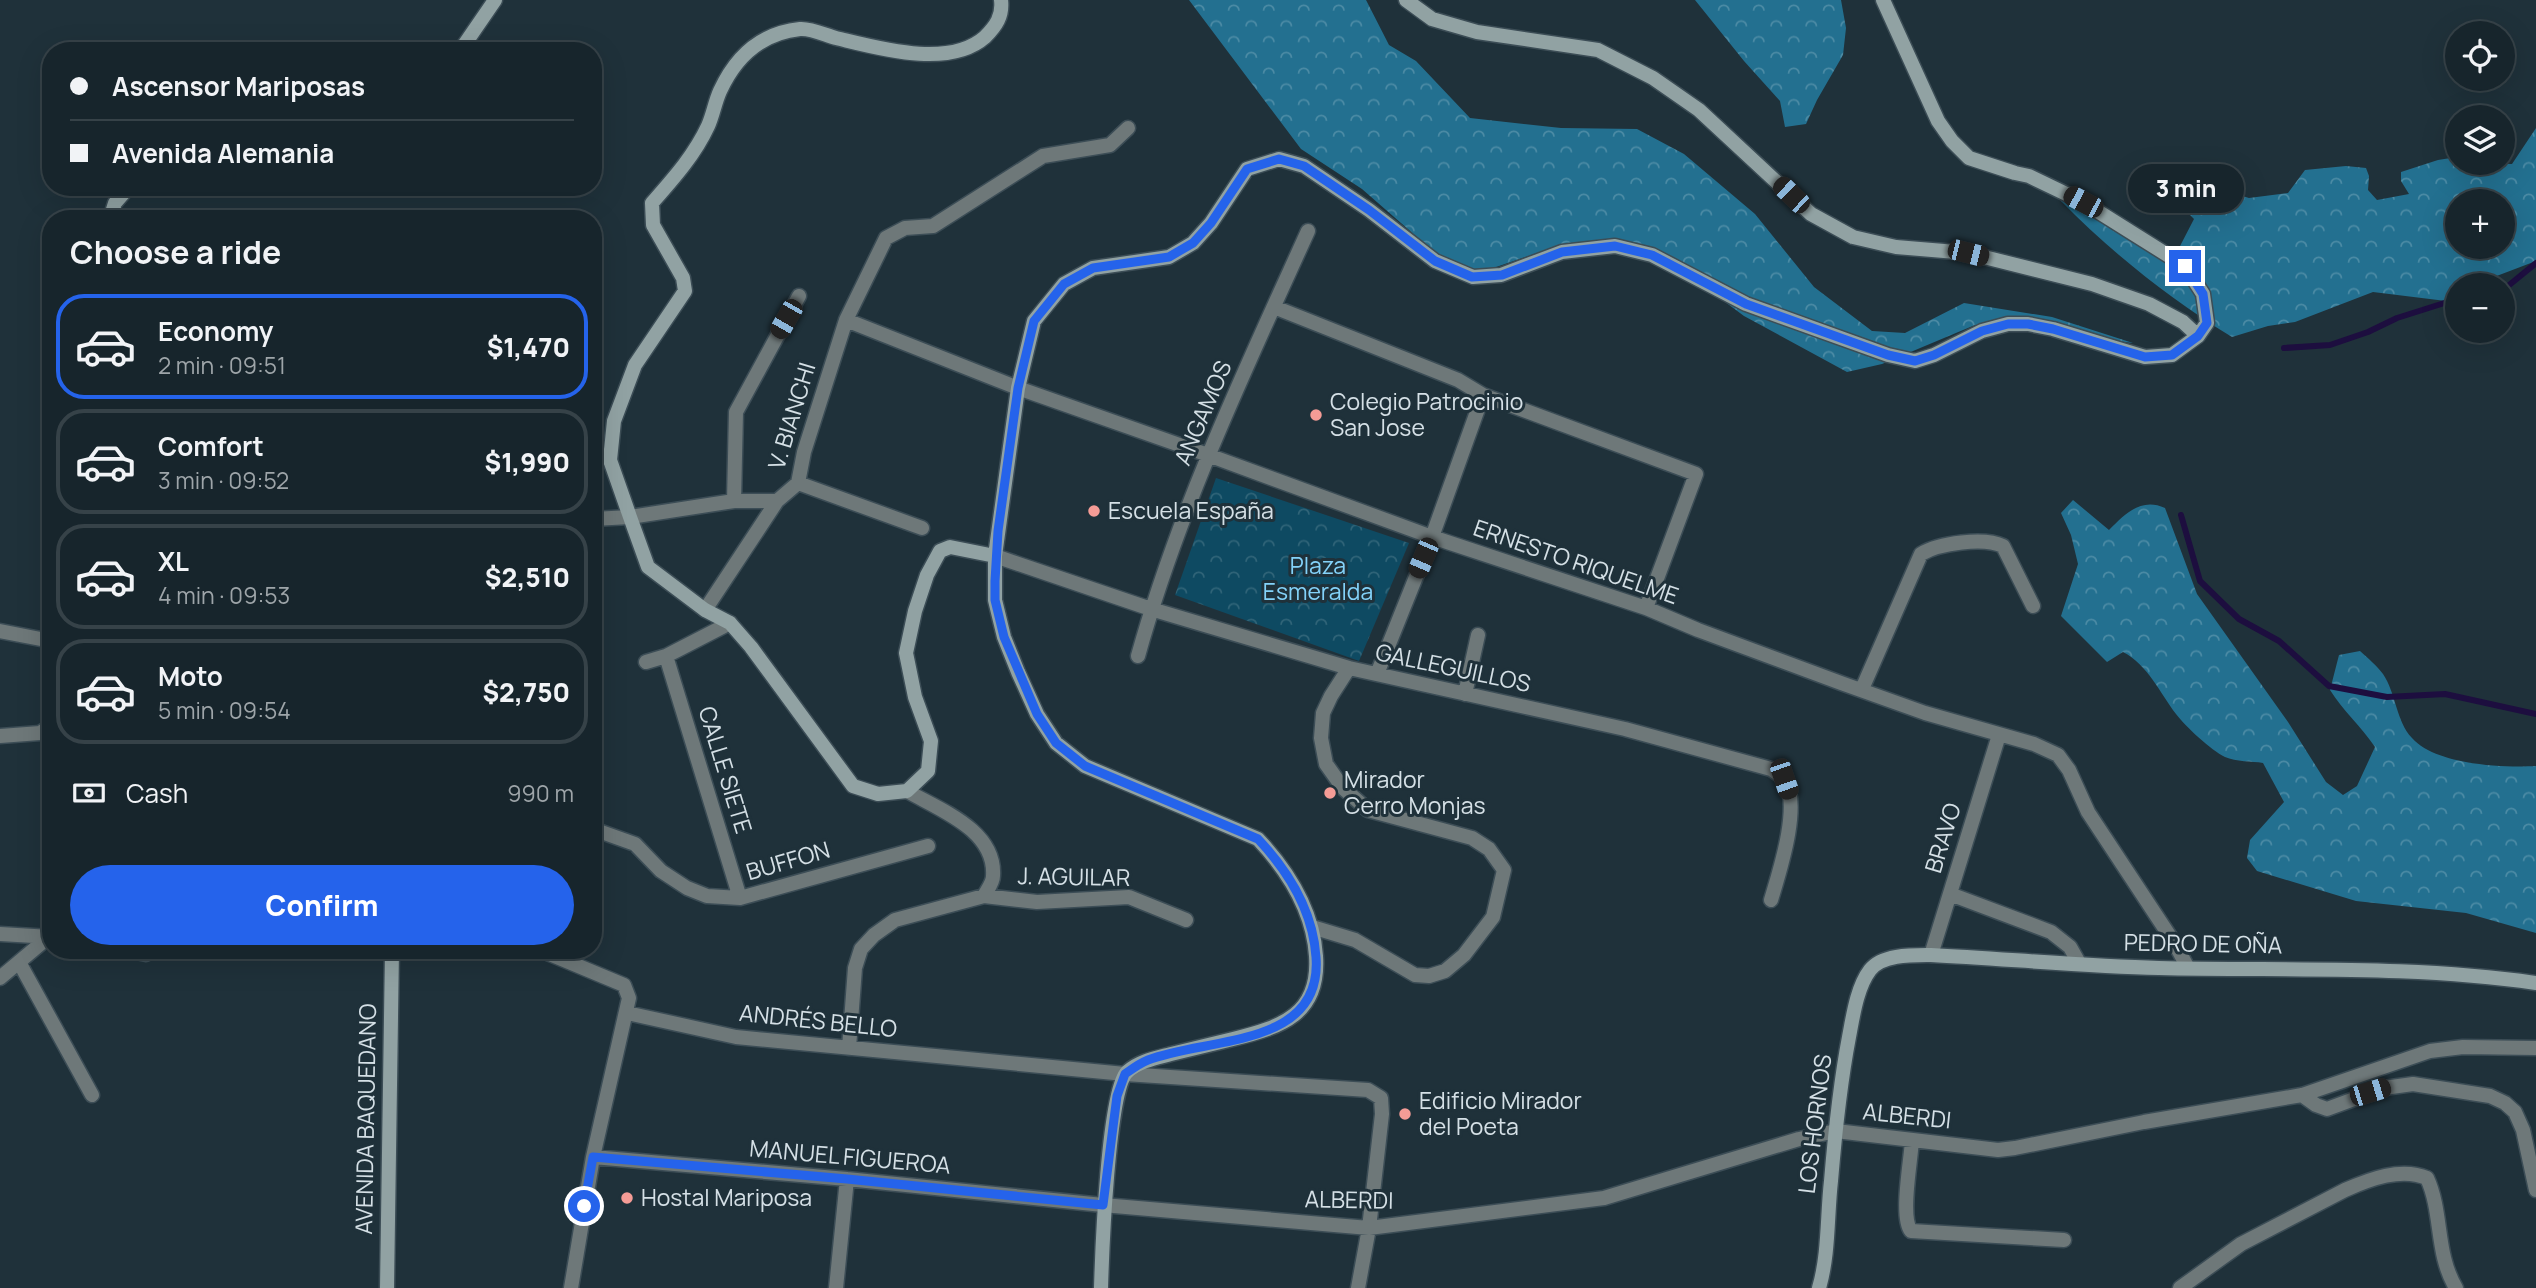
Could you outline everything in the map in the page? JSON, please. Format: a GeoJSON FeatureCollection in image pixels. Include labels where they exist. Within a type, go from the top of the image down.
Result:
{"type":"FeatureCollection","features":[{"type":"Feature","properties":{"kind":"street"},"geometry":{"type":"LineString","coordinates":[[466,42],[495,0]]}},
{"type":"Feature","properties":{"kind":"street"},"geometry":{"type":"LineString","coordinates":[[984,896],[993,878],[991,860],[982,839],[968,826],[907,791],[878,794],[853,786],[802,714],[730,623],[705,610],[648,567],[610,460],[614,421],[635,365],[685,291],[683,278],[653,225],[652,204],[687,163],[709,125],[720,90],[741,56],[762,38],[802,29],[918,55],[939,54],[977,44],[993,30],[999,19],[1001,0]]}},
{"type":"Feature","properties":{"kind":"street"},"geometry":{"type":"LineString","coordinates":[[1406,0],[1432,19],[1476,32],[1598,50],[1653,78],[1699,110],[1811,214],[1853,237],[1896,247],[1968,253],[2092,284],[2149,304],[2183,322],[2198,336]]}},
{"type":"Feature","properties":{"kind":"street"},"geometry":{"type":"LineString","coordinates":[[1101,1288],[1103,1205],[1117,1096],[1125,1074],[1147,1060],[1267,1031],[1288,1022],[1303,1007],[1313,991],[1318,974],[1312,927],[1289,878],[1275,857],[1258,839],[1085,766],[1056,743],[1037,714],[1004,637],[995,600],[995,556],[1018,388],[1034,321],[1064,284],[1093,268],[1169,257],[1193,243],[1211,223],[1247,169],[1279,159],[1304,166],[1369,210],[1435,261],[1472,277],[1502,275],[1562,252],[1615,246],[1652,255],[1746,304],[1888,355],[1915,361],[1934,355],[1982,331],[2008,324],[2028,324],[2053,329],[2145,357],[2172,355],[2186,347],[2207,323],[2203,294],[2185,266],[2083,202],[2029,176],[1969,158],[1952,141],[1938,121],[1883,0]]}},
{"type":"Feature","properties":{"kind":"street","name":"V. BIANCHI"},"geometry":{"type":"LineString","coordinates":[[705,610],[777,501],[798,483],[804,452],[846,320],[886,237],[894,231],[933,226],[1043,156],[1110,145],[1128,128]]}},
{"type":"Feature","properties":{"kind":"street","name":"ANGAMOS"},"geometry":{"type":"LineString","coordinates":[[1138,656],[1151,609],[1208,455],[1308,231]]}},
{"type":"Feature","properties":{"kind":"street"},"geometry":{"type":"LineString","coordinates":[[734,500],[736,412],[799,296]]}},
{"type":"Feature","properties":{"kind":"street"},"geometry":{"type":"LineString","coordinates":[[1273,307],[1458,380],[1483,395],[1696,474],[1646,608]]}},
{"type":"Feature","properties":{"kind":"street","name":"ERNESTO RIQUELME"},"geometry":{"type":"LineString","coordinates":[[846,320],[1018,388],[1432,537],[1646,608],[1724,640],[1925,713],[2034,744],[2058,755],[2088,812],[2188,968]]}},
{"type":"Feature","properties":{"kind":"street"},"geometry":{"type":"LineString","coordinates":[[1377,674],[1432,537],[1483,395]]}},
{"type":"Feature","properties":{"kind":"street"},"geometry":{"type":"LineString","coordinates":[[602,455],[610,460]]}},
{"type":"Feature","properties":{"kind":"street"},"geometry":{"type":"LineString","coordinates":[[798,483],[922,528]]}},
{"type":"Feature","properties":{"kind":"street"},"geometry":{"type":"LineString","coordinates":[[602,518],[629,517],[734,500],[777,501]]}},
{"type":"Feature","properties":{"kind":"street"},"geometry":{"type":"LineString","coordinates":[[1862,689],[1921,554],[1934,546],[1986,541],[2003,546],[2033,606]]}},
{"type":"Feature","properties":{"kind":"street"},"geometry":{"type":"LineString","coordinates":[[907,791],[928,771],[931,741],[915,698],[906,653],[915,611],[927,576],[940,551],[950,547],[995,556]]}},
{"type":"Feature","properties":{"kind":"street","name":"GALLEGUILLOS"},"geometry":{"type":"LineString","coordinates":[[995,556],[1151,609],[1349,668],[1625,729],[1771,769],[1784,779],[1790,796],[1787,847],[1771,900]]}},
{"type":"Feature","properties":{"kind":"street"},"geometry":{"type":"LineString","coordinates":[[646,662],[666,656],[730,623]]}},
{"type":"Feature","properties":{"kind":"street"},"geometry":{"type":"LineString","coordinates":[[0,631],[42,639]]}},
{"type":"Feature","properties":{"kind":"street"},"geometry":{"type":"LineString","coordinates":[[1465,694],[1478,635]]}},
{"type":"Feature","properties":{"kind":"street","name":"CALLE SIETE"},"geometry":{"type":"LineString","coordinates":[[666,656],[740,898]]}},
{"type":"Feature","properties":{"kind":"street"},"geometry":{"type":"LineString","coordinates":[[1312,927],[1355,940],[1415,975],[1429,976],[1445,971],[1464,955],[1493,918],[1504,870],[1489,849],[1472,838],[1368,810],[1343,788],[1326,765],[1321,738],[1323,713],[1349,668]]}},
{"type":"Feature","properties":{"kind":"street"},"geometry":{"type":"LineString","coordinates":[[0,736],[42,732]]}},
{"type":"Feature","properties":{"kind":"street","name":"BRAVO"},"geometry":{"type":"LineString","coordinates":[[1931,955],[1999,735]]}},
{"type":"Feature","properties":{"kind":"street","name":"BUFFON"},"geometry":{"type":"LineString","coordinates":[[602,832],[635,844],[661,871],[687,888],[707,895],[740,898],[928,846]]}},
{"type":"Feature","properties":{"kind":"street"},"geometry":{"type":"LineString","coordinates":[[1950,894],[2051,932],[2070,947],[2079,963]]}},
{"type":"Feature","properties":{"kind":"street","name":"J. AGUILAR"},"geometry":{"type":"LineString","coordinates":[[849,1048],[855,968],[861,949],[895,920],[984,896],[1037,902],[1129,897],[1186,920]]}},
{"type":"Feature","properties":{"kind":"street"},"geometry":{"type":"LineString","coordinates":[[0,934],[42,936]]}},
{"type":"Feature","properties":{"kind":"street"},"geometry":{"type":"LineString","coordinates":[[0,978],[42,943]]}},
{"type":"Feature","properties":{"kind":"street","name":"PEDRO DE OÑA"},"geometry":{"type":"LineString","coordinates":[[1871,968],[1897,957],[1931,955],[2188,968],[2352,970],[2498,978],[2536,983]]}},
{"type":"Feature","properties":{"kind":"street","name":"AVENIDA BAQUEDANO"},"geometry":{"type":"LineString","coordinates":[[387,1288],[392,959]]}},
{"type":"Feature","properties":{"kind":"street"},"geometry":{"type":"LineString","coordinates":[[562,959],[624,985],[629,998],[593,1157],[571,1288]]}},
{"type":"Feature","properties":{"kind":"street"},"geometry":{"type":"LineString","coordinates":[[19,962],[92,1095]]}},
{"type":"Feature","properties":{"kind":"street","name":"LOS HORNOS"},"geometry":{"type":"LineString","coordinates":[[1819,1288],[1825,1256],[1836,1131],[1850,1028],[1859,993],[1871,968]]}},
{"type":"Feature","properties":{"kind":"street","name":"ANDRÉS BELLO"},"geometry":{"type":"LineString","coordinates":[[626,1013],[736,1037],[1125,1074],[1368,1090],[1381,1098],[1382,1114],[1369,1227]]}},
{"type":"Feature","properties":{"kind":"street","name":"ALBERDI"},"geometry":{"type":"LineString","coordinates":[[1103,1205],[1369,1227],[1604,1198],[1799,1139],[1836,1131],[1998,1150],[2015,1148],[2144,1122],[2302,1095],[2430,1051],[2463,1047],[2536,1048]]}},
{"type":"Feature","properties":{"kind":"street"},"geometry":{"type":"LineString","coordinates":[[2302,1095],[2316,1105],[2327,1108],[2337,1107],[2370,1092],[2406,1085],[2490,1096],[2505,1103],[2515,1112],[2523,1130],[2536,1190]]}},
{"type":"Feature","properties":{"kind":"street"},"geometry":{"type":"LineString","coordinates":[[1912,1140],[1906,1212],[1907,1225],[1911,1231],[2064,1240]]}},
{"type":"Feature","properties":{"kind":"street","name":"MANUEL FIGUEROA"},"geometry":{"type":"LineString","coordinates":[[593,1157],[1103,1205]]}},
{"type":"Feature","properties":{"kind":"street"},"geometry":{"type":"LineString","coordinates":[[2180,1288],[2241,1244],[2345,1190],[2398,1173],[2414,1172],[2427,1178],[2433,1189],[2444,1262],[2456,1288]]}},
{"type":"Feature","properties":{"kind":"street"},"geometry":{"type":"LineString","coordinates":[[836,1288],[847,1179]]}},
{"type":"Feature","properties":{"kind":"street"},"geometry":{"type":"LineString","coordinates":[[1358,1288],[1369,1227]]}},
{"type":"Feature","properties":{"kind":"green space"},"geometry":{"type":"Polygon","coordinates":[[[1189,0],[1366,0],[1389,45],[1416,61],[1470,118],[1561,128],[1637,129],[1684,154],[1755,214],[1814,287],[1872,331],[1905,333],[1964,303],[2052,317],[2133,343],[1975,325],[1882,364],[1847,372],[1744,316],[1674,264],[1620,250],[1540,252],[1464,278],[1362,189],[1301,149],[1189,0]]]}},
{"type":"Feature","properties":{"kind":"green space"},"geometry":{"type":"Polygon","coordinates":[[[1695,0],[1841,0],[1846,28],[1843,55],[1806,124],[1785,127],[1780,101],[1695,0]]]}},
{"type":"Feature","properties":{"kind":"green space"},"geometry":{"type":"Polygon","coordinates":[[[2536,128],[2536,261],[2504,273],[2445,273],[2445,301],[2373,292],[2295,322],[2268,326],[2232,337],[2142,274],[2061,201],[2069,192],[2085,213],[2108,226],[2178,250],[2194,219],[2169,194],[2188,184],[2203,184],[2249,198],[2288,193],[2305,170],[2346,166],[2366,168],[2369,176],[2368,190],[2377,200],[2409,194],[2401,181],[2401,172],[2445,159],[2445,175],[2515,175],[2515,160],[2536,128]]]}},
{"type":"Feature","properties":{"kind":"green space","name":"Plaza Esmeralda"},"geometry":{"type":"Polygon","coordinates":[[[1216,478],[1409,543],[1359,661],[1175,595],[1216,478]]]}},
{"type":"Feature","properties":{"kind":"green space"},"geometry":{"type":"Polygon","coordinates":[[[2073,500],[2109,530],[2127,513],[2141,506],[2156,505],[2165,508],[2197,594],[2288,722],[2326,782],[2343,795],[2357,786],[2375,747],[2330,690],[2339,655],[2360,651],[2383,674],[2407,731],[2423,747],[2437,754],[2471,763],[2536,766],[2536,933],[2466,913],[2356,901],[2257,871],[2247,858],[2250,840],[2284,802],[2263,763],[2229,759],[2213,749],[2180,719],[2140,664],[2123,652],[2107,662],[2061,616],[2078,564],[2071,535],[2061,513],[2073,500]]]}},
{"type":"Feature","properties":{"kind":"waterway"},"geometry":{"type":"LineString","coordinates":[[2515,280],[2536,263]]}},
{"type":"Feature","properties":{"kind":"waterway"},"geometry":{"type":"LineString","coordinates":[[2284,348],[2330,345],[2368,332],[2397,318],[2445,303]]}},
{"type":"Feature","properties":{"kind":"waterway"},"geometry":{"type":"LineString","coordinates":[[2181,515],[2200,581],[2239,619],[2279,641],[2329,686],[2387,697],[2445,694],[2536,714]]}},
{"type":"Feature","properties":{"kind":"place","name":"Colegio Patrocinio San Jose"},"geometry":{"type":"Point","coordinates":[1316,415]}},
{"type":"Feature","properties":{"kind":"place","name":"Escuela España"},"geometry":{"type":"Point","coordinates":[1094,511]}},
{"type":"Feature","properties":{"kind":"place","name":"Mirador Cerro Monjas"},"geometry":{"type":"Point","coordinates":[1330,793]}},
{"type":"Feature","properties":{"kind":"place","name":"Edificio Mirador del Poeta"},"geometry":{"type":"Point","coordinates":[1405,1114]}},
{"type":"Feature","properties":{"kind":"place","name":"Hostal Mariposa"},"geometry":{"type":"Point","coordinates":[627,1198]}},
{"type":"Feature","properties":{"kind":"route"},"geometry":{"type":"LineString","coordinates":[[584,1206],[593,1157],[1103,1205],[1117,1096],[1125,1074],[1147,1060],[1267,1031],[1288,1022],[1303,1007],[1313,991],[1318,974],[1316,947],[1312,927],[1302,902],[1275,857],[1258,839],[1085,766],[1056,743],[1037,714],[1018,672],[1004,637],[995,600],[998,531],[1022,364],[1034,321],[1064,284],[1093,268],[1169,257],[1193,243],[1211,223],[1247,169],[1279,159],[1304,166],[1369,210],[1435,261],[1472,277],[1502,275],[1562,252],[1615,246],[1652,255],[1746,304],[1819,332],[1915,361],[1957,345],[1982,331],[2008,324],[2028,324],[2053,329],[2145,357],[2172,355],[2186,347],[2207,323],[2203,294],[2185,266]]}}]}
